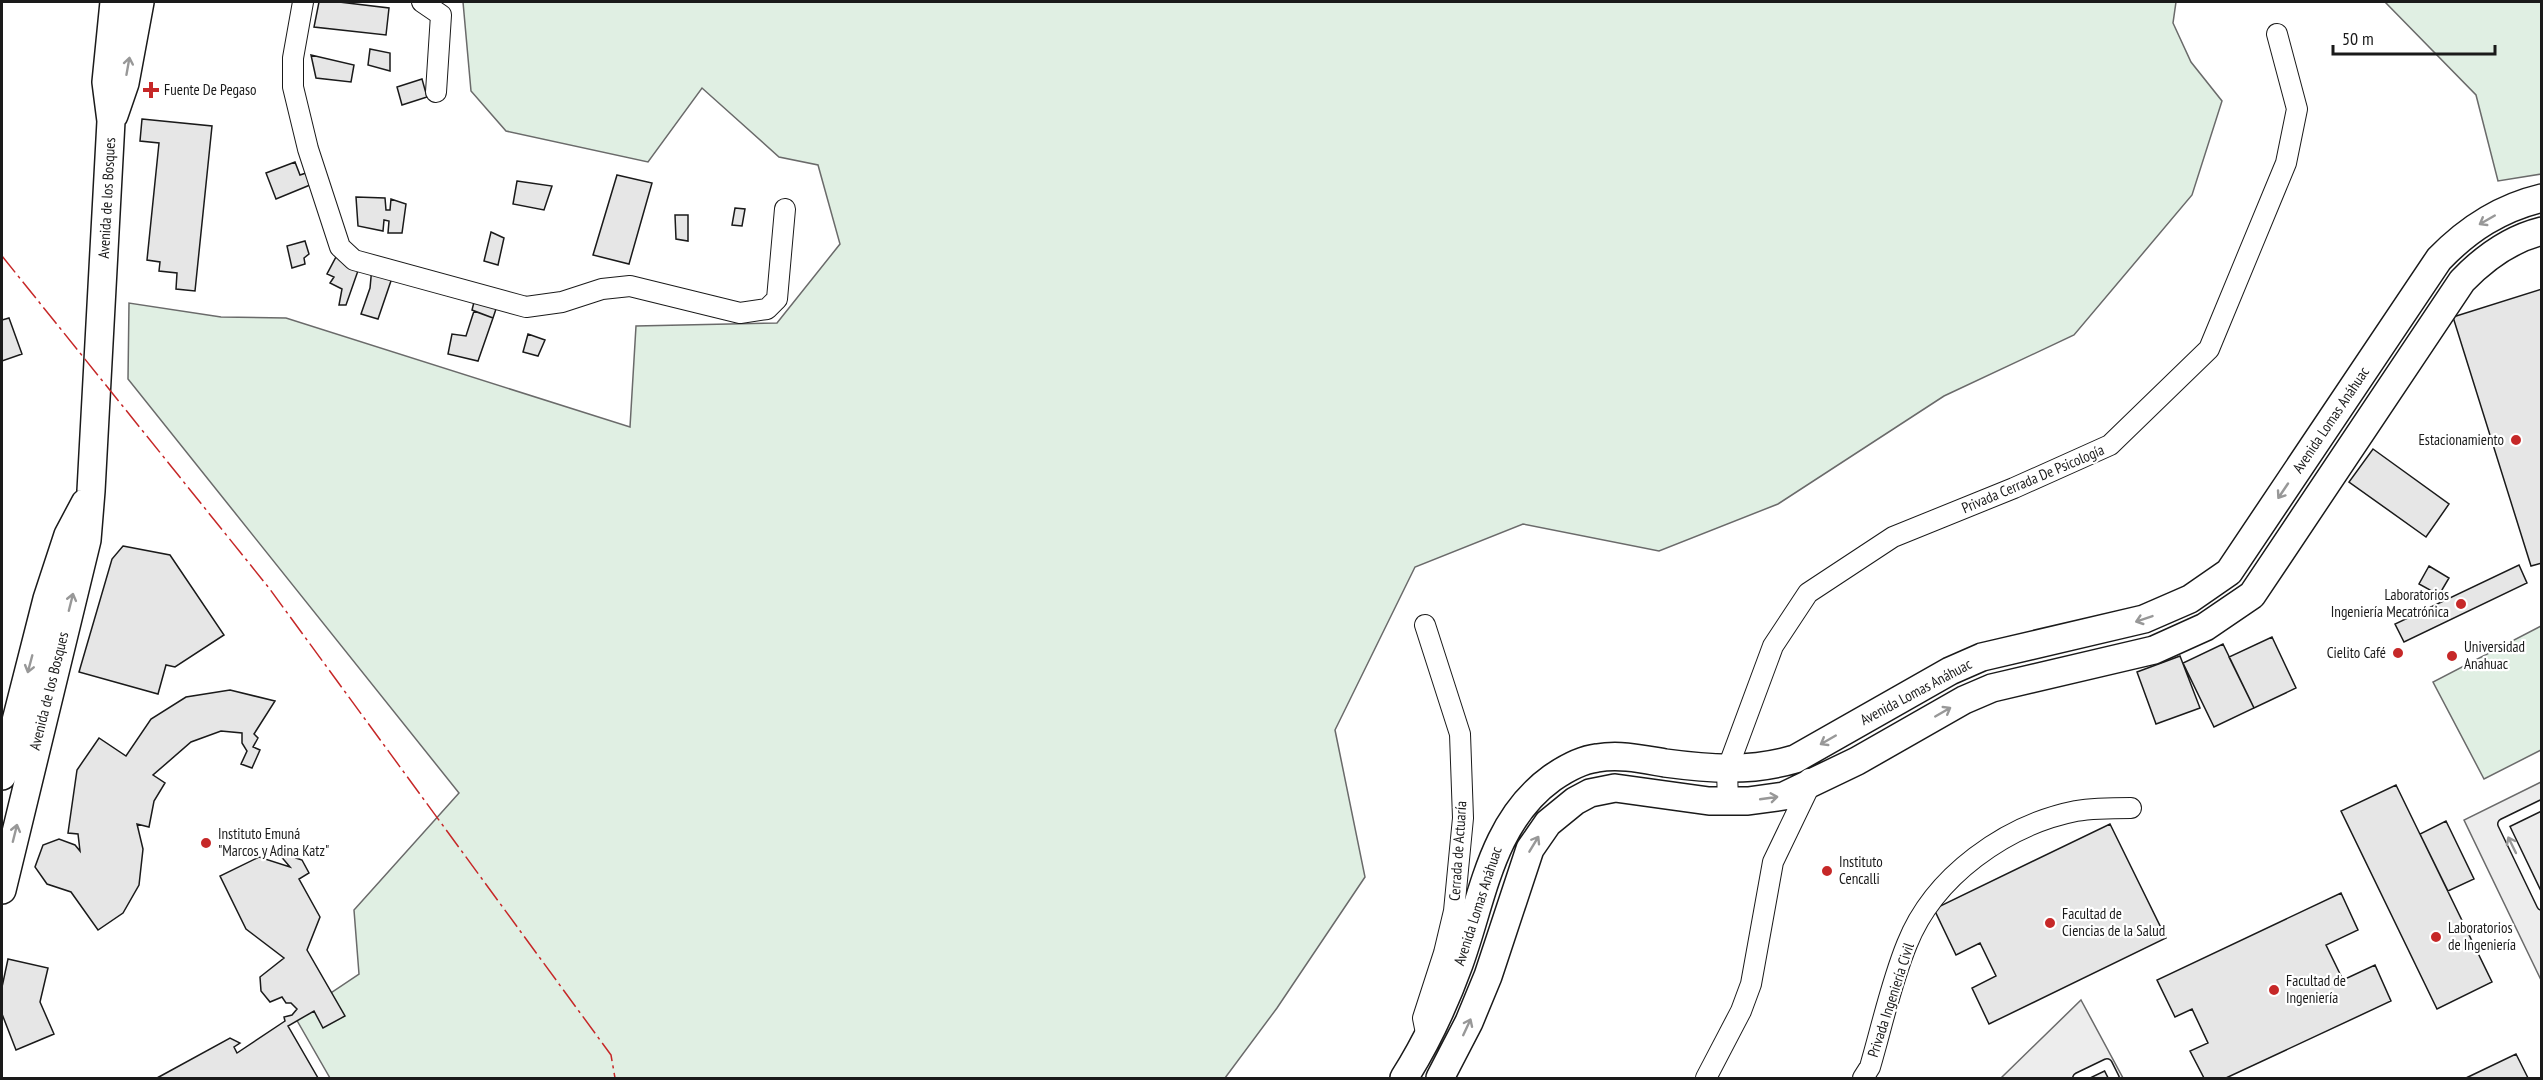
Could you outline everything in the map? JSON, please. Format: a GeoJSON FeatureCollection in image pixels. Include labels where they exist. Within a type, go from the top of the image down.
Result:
{"type":"FeatureCollection","features":[{"type":"Feature","properties":{"kind":"main road","name":"Avenida de los Bosques"},"geometry":{"type":"LineString","coordinates":[[2,890],[14,763],[47,599],[68,535],[92,491],[111,122],[106,82],[114,2]]}},
{"type":"Feature","properties":{"kind":"main road","name":"Avenida de los Bosques"},"geometry":{"type":"LineString","coordinates":[[111,122],[125,83],[140,2]]}},
{"type":"Feature","properties":{"kind":"main road","name":"Avenida Lomas Anáhuac"},"geometry":{"type":"LineString","coordinates":[[1404,1078],[1428,1040],[1460,964],[1495,851],[1513,816],[1541,786],[1577,764],[1594,758],[1614,755],[1727,770],[1763,767],[1795,759],[1950,670],[1982,657],[2144,619],[2167,610],[2212,585],[2229,572],[2439,260],[2471,230],[2489,218],[2541,198]]}},
{"type":"Feature","properties":{"kind":"main road","name":"Avenida Lomas Anáhuac"},"geometry":{"type":"LineString","coordinates":[[1440,1078],[1469,1022],[1488,976],[1530,849],[1548,823],[1561,811],[1590,793],[1615,788],[1728,802],[1784,796],[1857,761],[1964,700],[1992,688],[2154,650],[2188,636],[2229,612],[2252,595],[2462,281],[2489,256],[2505,246],[2541,231]]}},
{"type":"Feature","properties":{"kind":"street"},"geometry":{"type":"LineString","coordinates":[[303,2],[293,58],[293,87],[308,149],[340,247],[354,260],[526,307],[562,302],[602,289],[630,286],[740,312],[766,309],[777,299],[785,209]]}},
{"type":"Feature","properties":{"kind":"street"},"geometry":{"type":"LineString","coordinates":[[422,2],[441,15],[436,92]]}},
{"type":"Feature","properties":{"kind":"street","name":"Privada Cerrada De Psicología"},"geometry":{"type":"LineString","coordinates":[[1727,770],[1773,646],[1808,593],[1893,537],[2014,488],[2110,445],[2209,349],[2286,163],[2297,109],[2277,34]]}},
{"type":"Feature","properties":{"kind":"street","name":"Cerrada de Actuaría"},"geometry":{"type":"LineString","coordinates":[[1425,625],[1460,734],[1463,818],[1454,911],[1444,953],[1423,1018],[1428,1040]]}},
{"type":"Feature","properties":{"kind":"street"},"geometry":{"type":"LineString","coordinates":[[1706,1078],[1741,1011],[1751,984],[1773,862],[1811,783],[1795,759]]}},
{"type":"Feature","properties":{"kind":"street"},"geometry":{"type":"LineString","coordinates":[[1727,770],[1728,802]]}},
{"type":"Feature","properties":{"kind":"street","name":"Privada Ingeniería Civil"},"geometry":{"type":"LineString","coordinates":[[1863,1078],[1870,1067],[1907,944],[1920,919],[1955,874],[1977,856],[2024,828],[2076,812],[2131,808]]}},
{"type":"Feature","properties":{"kind":"lane"},"geometry":{"type":"LineString","coordinates":[[2541,805],[2502,824],[2541,905]]}},
{"type":"Feature","properties":{"kind":"lane"},"geometry":{"type":"LineString","coordinates":[[2078,1078],[2107,1064],[2114,1078]]}},
{"type":"Feature","properties":{"kind":"green space"},"geometry":{"type":"Polygon","coordinates":[[[463,2],[2176,2],[2173,23],[2191,62],[2222,101],[2192,195],[2074,335],[1944,396],[1778,504],[1659,551],[1523,524],[1415,567],[1335,730],[1365,877],[1277,1008],[1225,1078],[330,1078],[295,1017],[359,974],[354,910],[459,793],[128,379],[129,303],[221,317],[286,318],[630,427],[636,326],[777,323],[840,244],[818,165],[779,157],[702,88],[648,162],[506,131],[471,91],[463,2]]]}},
{"type":"Feature","properties":{"kind":"green space"},"geometry":{"type":"Polygon","coordinates":[[[2385,2],[2541,2],[2541,174],[2498,181],[2476,95],[2385,2]]]}},
{"type":"Feature","properties":{"kind":"green space"},"geometry":{"type":"Polygon","coordinates":[[[2541,626],[2541,750],[2484,779],[2433,682],[2541,626]]]}},
{"type":"Feature","properties":{"kind":"shaded area"},"geometry":{"type":"Polygon","coordinates":[[[2541,782],[2541,980],[2464,820],[2541,782]]]}},
{"type":"Feature","properties":{"kind":"shaded area"},"geometry":{"type":"Polygon","coordinates":[[[2081,1000],[2123,1078],[2001,1078],[2081,1000]]]}},
{"type":"Feature","properties":{"kind":"building"},"geometry":{"type":"Polygon","coordinates":[[[319,2],[389,8],[386,35],[314,27],[319,2]]]}},
{"type":"Feature","properties":{"kind":"building"},"geometry":{"type":"Polygon","coordinates":[[[370,49],[390,53],[390,71],[368,65],[370,49]]]}},
{"type":"Feature","properties":{"kind":"building"},"geometry":{"type":"Polygon","coordinates":[[[311,55],[354,65],[351,82],[316,78],[311,55]]]}},
{"type":"Feature","properties":{"kind":"building"},"geometry":{"type":"Polygon","coordinates":[[[422,79],[427,97],[402,105],[397,87],[422,79]]]}},
{"type":"Feature","properties":{"kind":"building"},"geometry":{"type":"Polygon","coordinates":[[[142,119],[212,126],[195,291],[176,289],[177,273],[159,271],[160,262],[147,260],[159,143],[140,141],[142,119]]]}},
{"type":"Feature","properties":{"kind":"building"},"geometry":{"type":"Polygon","coordinates":[[[295,162],[300,175],[306,173],[310,185],[276,199],[266,173],[295,162]]]}},
{"type":"Feature","properties":{"kind":"building"},"geometry":{"type":"Polygon","coordinates":[[[617,175],[652,183],[629,264],[593,255],[617,175]]]}},
{"type":"Feature","properties":{"kind":"building"},"geometry":{"type":"Polygon","coordinates":[[[517,181],[552,186],[544,210],[513,204],[517,181]]]}},
{"type":"Feature","properties":{"kind":"building"},"geometry":{"type":"Polygon","coordinates":[[[356,197],[385,198],[386,210],[390,210],[391,199],[406,204],[402,233],[388,233],[389,221],[384,220],[383,231],[358,226],[356,197]]]}},
{"type":"Feature","properties":{"kind":"building"},"geometry":{"type":"Polygon","coordinates":[[[735,208],[745,209],[742,226],[732,225],[735,208]]]}},
{"type":"Feature","properties":{"kind":"building"},"geometry":{"type":"Polygon","coordinates":[[[675,215],[688,215],[688,241],[676,239],[675,215]]]}},
{"type":"Feature","properties":{"kind":"building"},"geometry":{"type":"Polygon","coordinates":[[[491,232],[504,238],[498,265],[484,261],[491,232]]]}},
{"type":"Feature","properties":{"kind":"building"},"geometry":{"type":"Polygon","coordinates":[[[305,241],[309,254],[304,258],[305,264],[292,268],[287,246],[305,241]]]}},
{"type":"Feature","properties":{"kind":"building"},"geometry":{"type":"Polygon","coordinates":[[[336,257],[360,265],[346,305],[339,305],[342,289],[330,283],[334,277],[327,274],[336,257]]]}},
{"type":"Feature","properties":{"kind":"building"},"geometry":{"type":"Polygon","coordinates":[[[372,267],[394,272],[378,319],[361,314],[370,288],[372,267]]]}},
{"type":"Feature","properties":{"kind":"building","name":"Estacionamiento"},"geometry":{"type":"Polygon","coordinates":[[[2542,289],[2542,563],[2531,566],[2453,317],[2542,289]]]}},
{"type":"Feature","properties":{"kind":"building"},"geometry":{"type":"Polygon","coordinates":[[[476,294],[499,300],[493,318],[472,310],[476,294]]]}},
{"type":"Feature","properties":{"kind":"building"},"geometry":{"type":"Polygon","coordinates":[[[474,311],[493,318],[478,361],[448,354],[452,334],[466,336],[474,311]]]}},
{"type":"Feature","properties":{"kind":"building"},"geometry":{"type":"Polygon","coordinates":[[[9,318],[22,354],[2,361],[2,320],[9,318]]]}},
{"type":"Feature","properties":{"kind":"building"},"geometry":{"type":"Polygon","coordinates":[[[528,334],[545,340],[538,356],[523,352],[528,334]]]}},
{"type":"Feature","properties":{"kind":"building"},"geometry":{"type":"Polygon","coordinates":[[[2373,449],[2449,504],[2426,537],[2349,482],[2373,449]]]}},
{"type":"Feature","properties":{"kind":"building"},"geometry":{"type":"Polygon","coordinates":[[[123,546],[170,555],[224,635],[175,667],[166,665],[158,694],[79,672],[112,559],[123,546]]]}},
{"type":"Feature","properties":{"kind":"building","name":"Laboratorios Ingeniería Mecatrónica"},"geometry":{"type":"Polygon","coordinates":[[[2519,565],[2527,583],[2404,642],[2395,624],[2519,565]]]}},
{"type":"Feature","properties":{"kind":"building"},"geometry":{"type":"Polygon","coordinates":[[[2429,566],[2449,578],[2439,595],[2419,584],[2429,566]]]}},
{"type":"Feature","properties":{"kind":"building"},"geometry":{"type":"Polygon","coordinates":[[[2272,637],[2296,688],[2254,708],[2229,657],[2272,637]]]}},
{"type":"Feature","properties":{"kind":"building"},"geometry":{"type":"Polygon","coordinates":[[[2223,644],[2254,708],[2214,727],[2183,663],[2223,644]]]}},
{"type":"Feature","properties":{"kind":"building"},"geometry":{"type":"Polygon","coordinates":[[[2180,656],[2200,708],[2156,724],[2137,672],[2180,656]]]}},
{"type":"Feature","properties":{"kind":"building"},"geometry":{"type":"Polygon","coordinates":[[[230,690],[275,701],[254,734],[258,738],[253,747],[260,750],[252,768],[241,764],[247,751],[242,743],[242,733],[221,731],[191,742],[153,775],[165,783],[154,801],[149,827],[137,824],[143,849],[139,885],[123,913],[98,930],[71,892],[47,884],[35,867],[43,845],[59,839],[75,845],[80,851],[78,834],[68,833],[77,770],[99,738],[126,756],[151,719],[186,697],[230,690]]]}},
{"type":"Feature","properties":{"kind":"building","name":"Laboratorios de Ingeniería"},"geometry":{"type":"Polygon","coordinates":[[[2396,785],[2492,982],[2437,1009],[2341,811],[2396,785]]]}},
{"type":"Feature","properties":{"kind":"building"},"geometry":{"type":"Polygon","coordinates":[[[2446,821],[2474,879],[2448,891],[2420,834],[2446,821]]]}},
{"type":"Feature","properties":{"kind":"building","name":"Facultad de Ciencias de la Salud"},"geometry":{"type":"Polygon","coordinates":[[[2110,824],[2166,938],[1989,1024],[1972,988],[1996,976],[1980,943],[1956,955],[1934,909],[2110,824]]]}},
{"type":"Feature","properties":{"kind":"building"},"geometry":{"type":"Polygon","coordinates":[[[288,848],[296,858],[302,860],[309,873],[299,879],[320,917],[307,950],[345,1016],[323,1028],[314,1011],[288,1026],[318,1078],[157,1078],[230,1038],[240,1043],[234,1047],[237,1053],[285,1021],[284,1017],[292,1015],[297,1009],[291,1003],[286,1003],[282,997],[270,1002],[261,991],[260,977],[284,958],[246,929],[220,876],[259,857],[290,867],[279,854],[288,848]]]}},
{"type":"Feature","properties":{"kind":"building","name":"Facultad de Ingeniería"},"geometry":{"type":"Polygon","coordinates":[[[2341,893],[2358,930],[2326,945],[2343,980],[2375,965],[2391,1001],[2226,1078],[2204,1078],[2190,1051],[2208,1043],[2192,1009],[2175,1017],[2157,980],[2341,893]]]}},
{"type":"Feature","properties":{"kind":"building"},"geometry":{"type":"Polygon","coordinates":[[[8,959],[48,968],[40,1002],[54,1034],[16,1050],[2,1014],[2,987],[8,959]]]}},
{"type":"Feature","properties":{"kind":"building"},"geometry":{"type":"Polygon","coordinates":[[[2516,1054],[2528,1078],[2466,1078],[2516,1054]]]}},
{"type":"Feature","properties":{"kind":"power"},"geometry":{"type":"LineString","coordinates":[[2,256],[269,588],[611,1055],[615,1078]]}},
{"type":"Feature","properties":{"kind":"place","name":"Fuente De Pegaso"},"geometry":{"type":"Point","coordinates":[151,90]}},
{"type":"Feature","properties":{"kind":"place","name":"Estacionamiento"},"geometry":{"type":"Point","coordinates":[2516,440]}},
{"type":"Feature","properties":{"kind":"place","name":"Laboratorios Ingeniería Mecatrónica"},"geometry":{"type":"Point","coordinates":[2461,604]}},
{"type":"Feature","properties":{"kind":"place","name":"Cielito Café"},"geometry":{"type":"Point","coordinates":[2398,653]}},
{"type":"Feature","properties":{"kind":"place","name":"Universidad Anahuac"},"geometry":{"type":"Point","coordinates":[2452,656]}},
{"type":"Feature","properties":{"kind":"place","name":"Instituto Emuná \"Marcos y Adina Katz\""},"geometry":{"type":"Point","coordinates":[206,843]}},
{"type":"Feature","properties":{"kind":"place","name":"Instituto Cencalli"},"geometry":{"type":"Point","coordinates":[1827,871]}},
{"type":"Feature","properties":{"kind":"place","name":"Facultad de Ciencias de la Salud"},"geometry":{"type":"Point","coordinates":[2050,923]}},
{"type":"Feature","properties":{"kind":"place","name":"Laboratorios de Ingeniería"},"geometry":{"type":"Point","coordinates":[2436,937]}},
{"type":"Feature","properties":{"kind":"place","name":"Facultad de Ingeniería"},"geometry":{"type":"Point","coordinates":[2274,990]}}]}
